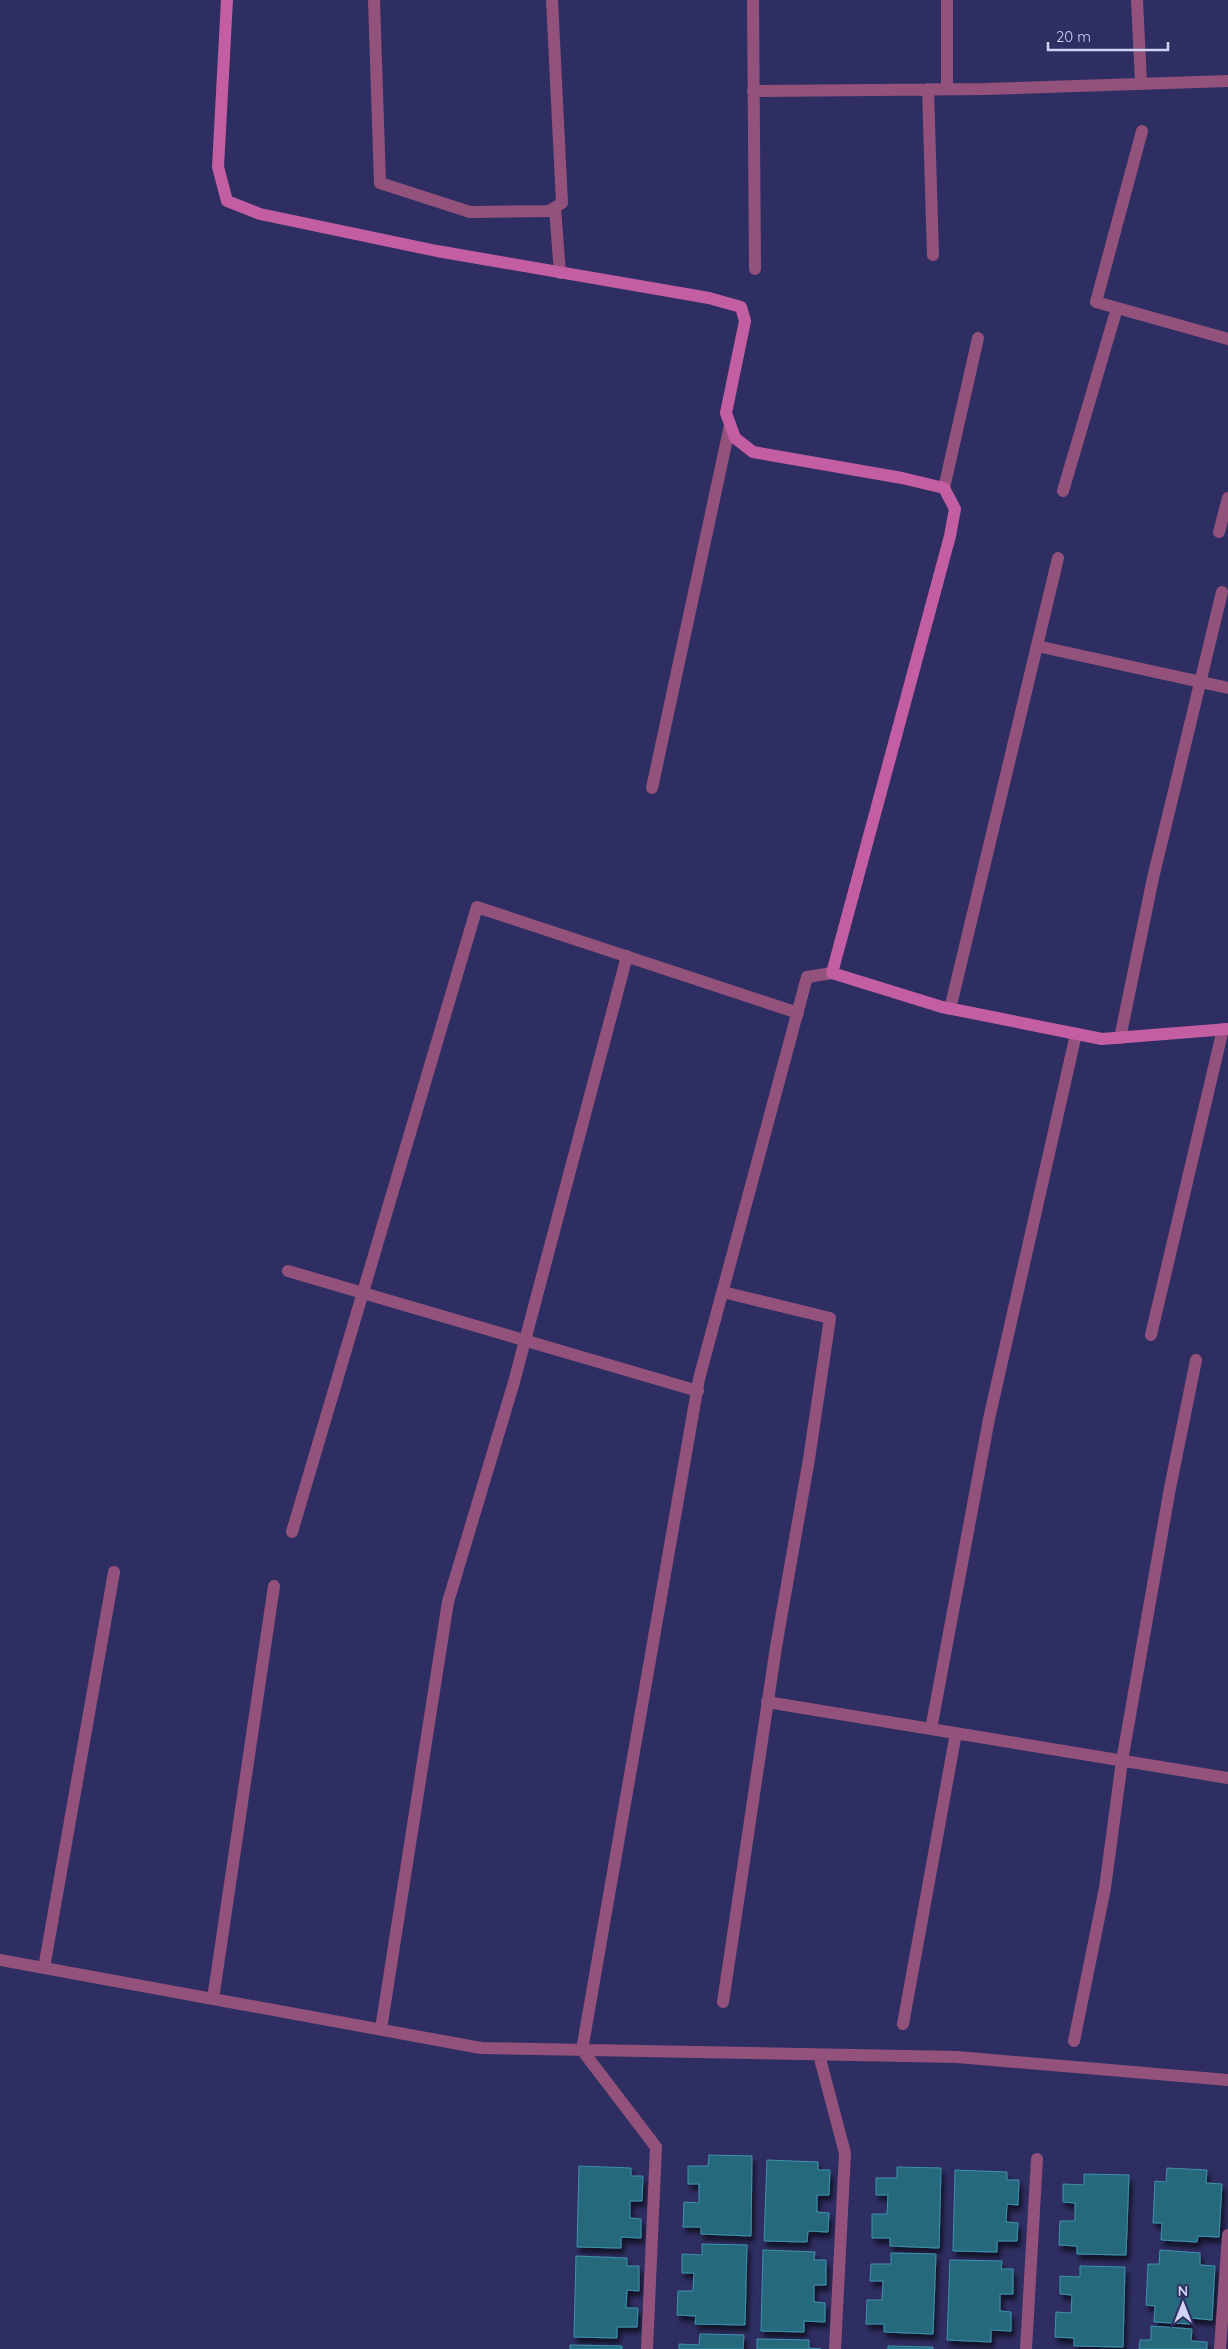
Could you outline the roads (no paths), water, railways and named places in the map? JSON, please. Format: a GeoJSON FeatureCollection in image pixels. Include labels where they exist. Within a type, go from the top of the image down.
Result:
{"type":"FeatureCollection","features":[{"type":"Feature","properties":{"kind":"street"},"geometry":{"type":"LineString","coordinates":[[227,0],[218,168],[227,200],[260,214],[437,251],[708,298],[741,307],[744,321],[726,413],[735,438],[753,452],[902,478],[944,488]]}},
{"type":"Feature","properties":{"kind":"street"},"geometry":{"type":"LineString","coordinates":[[374,0],[380,183],[470,212],[549,211],[562,202],[552,0]]}},
{"type":"Feature","properties":{"kind":"street"},"geometry":{"type":"LineString","coordinates":[[753,0],[755,269]]}},
{"type":"Feature","properties":{"kind":"street"},"geometry":{"type":"LineString","coordinates":[[947,0],[947,89]]}},
{"type":"Feature","properties":{"kind":"street"},"geometry":{"type":"LineString","coordinates":[[1137,0],[1141,83]]}},
{"type":"Feature","properties":{"kind":"street"},"geometry":{"type":"LineString","coordinates":[[753,91],[947,89],[1228,81]]}},
{"type":"Feature","properties":{"kind":"street"},"geometry":{"type":"LineString","coordinates":[[928,89],[933,255]]}},
{"type":"Feature","properties":{"kind":"street"},"geometry":{"type":"LineString","coordinates":[[1142,131],[1096,302],[1228,339]]}},
{"type":"Feature","properties":{"kind":"street"},"geometry":{"type":"LineString","coordinates":[[555,208],[560,273]]}},
{"type":"Feature","properties":{"kind":"street"},"geometry":{"type":"LineString","coordinates":[[1063,492],[1116,308]]}},
{"type":"Feature","properties":{"kind":"street"},"geometry":{"type":"LineString","coordinates":[[832,973],[950,536],[955,509],[944,488],[978,338]]}},
{"type":"Feature","properties":{"kind":"street"},"geometry":{"type":"LineString","coordinates":[[652,788],[730,425]]}},
{"type":"Feature","properties":{"kind":"street"},"geometry":{"type":"LineString","coordinates":[[1219,532],[1228,498]]}},
{"type":"Feature","properties":{"kind":"street"},"geometry":{"type":"LineString","coordinates":[[950,1009],[1058,558]]}},
{"type":"Feature","properties":{"kind":"street"},"geometry":{"type":"LineString","coordinates":[[1120,1038],[1153,878],[1222,592]]}},
{"type":"Feature","properties":{"kind":"street"},"geometry":{"type":"LineString","coordinates":[[1037,646],[1228,688]]}},
{"type":"Feature","properties":{"kind":"street"},"geometry":{"type":"LineString","coordinates":[[292,1532],[477,907],[798,1012]]}},
{"type":"Feature","properties":{"kind":"street"},"geometry":{"type":"LineString","coordinates":[[381,2030],[448,1602],[525,1340],[627,956]]}},
{"type":"Feature","properties":{"kind":"street"},"geometry":{"type":"LineString","coordinates":[[647,2349],[656,2147],[582,2050],[698,1391],[808,978],[832,973],[950,1009],[1102,1039],[1226,1029],[1151,1334]]}},
{"type":"Feature","properties":{"kind":"street"},"geometry":{"type":"LineString","coordinates":[[931,1729],[989,1419],[1076,1034]]}},
{"type":"Feature","properties":{"kind":"street"},"geometry":{"type":"LineString","coordinates":[[288,1271],[698,1391]]}},
{"type":"Feature","properties":{"kind":"street"},"geometry":{"type":"LineString","coordinates":[[723,1292],[830,1318],[809,1460],[767,1702],[723,2002]]}},
{"type":"Feature","properties":{"kind":"street"},"geometry":{"type":"LineString","coordinates":[[1074,2041],[1105,1888],[1122,1761],[1170,1488],[1196,1360]]}},
{"type":"Feature","properties":{"kind":"street"},"geometry":{"type":"LineString","coordinates":[[44,1968],[114,1572]]}},
{"type":"Feature","properties":{"kind":"street"},"geometry":{"type":"LineString","coordinates":[[212,1999],[274,1586]]}},
{"type":"Feature","properties":{"kind":"street"},"geometry":{"type":"LineString","coordinates":[[767,1702],[1228,1778]]}},
{"type":"Feature","properties":{"kind":"street"},"geometry":{"type":"LineString","coordinates":[[903,2024],[956,1733]]}},
{"type":"Feature","properties":{"kind":"street"},"geometry":{"type":"LineString","coordinates":[[0,1960],[481,2048],[957,2057],[1228,2080]]}},
{"type":"Feature","properties":{"kind":"street"},"geometry":{"type":"LineString","coordinates":[[819,2055],[845,2153],[835,2349]]}},
{"type":"Feature","properties":{"kind":"street"},"geometry":{"type":"LineString","coordinates":[[1026,2349],[1036,2159]]}},
{"type":"Feature","properties":{"kind":"street"},"geometry":{"type":"LineString","coordinates":[[1220,2349],[1228,2235]]}}]}
